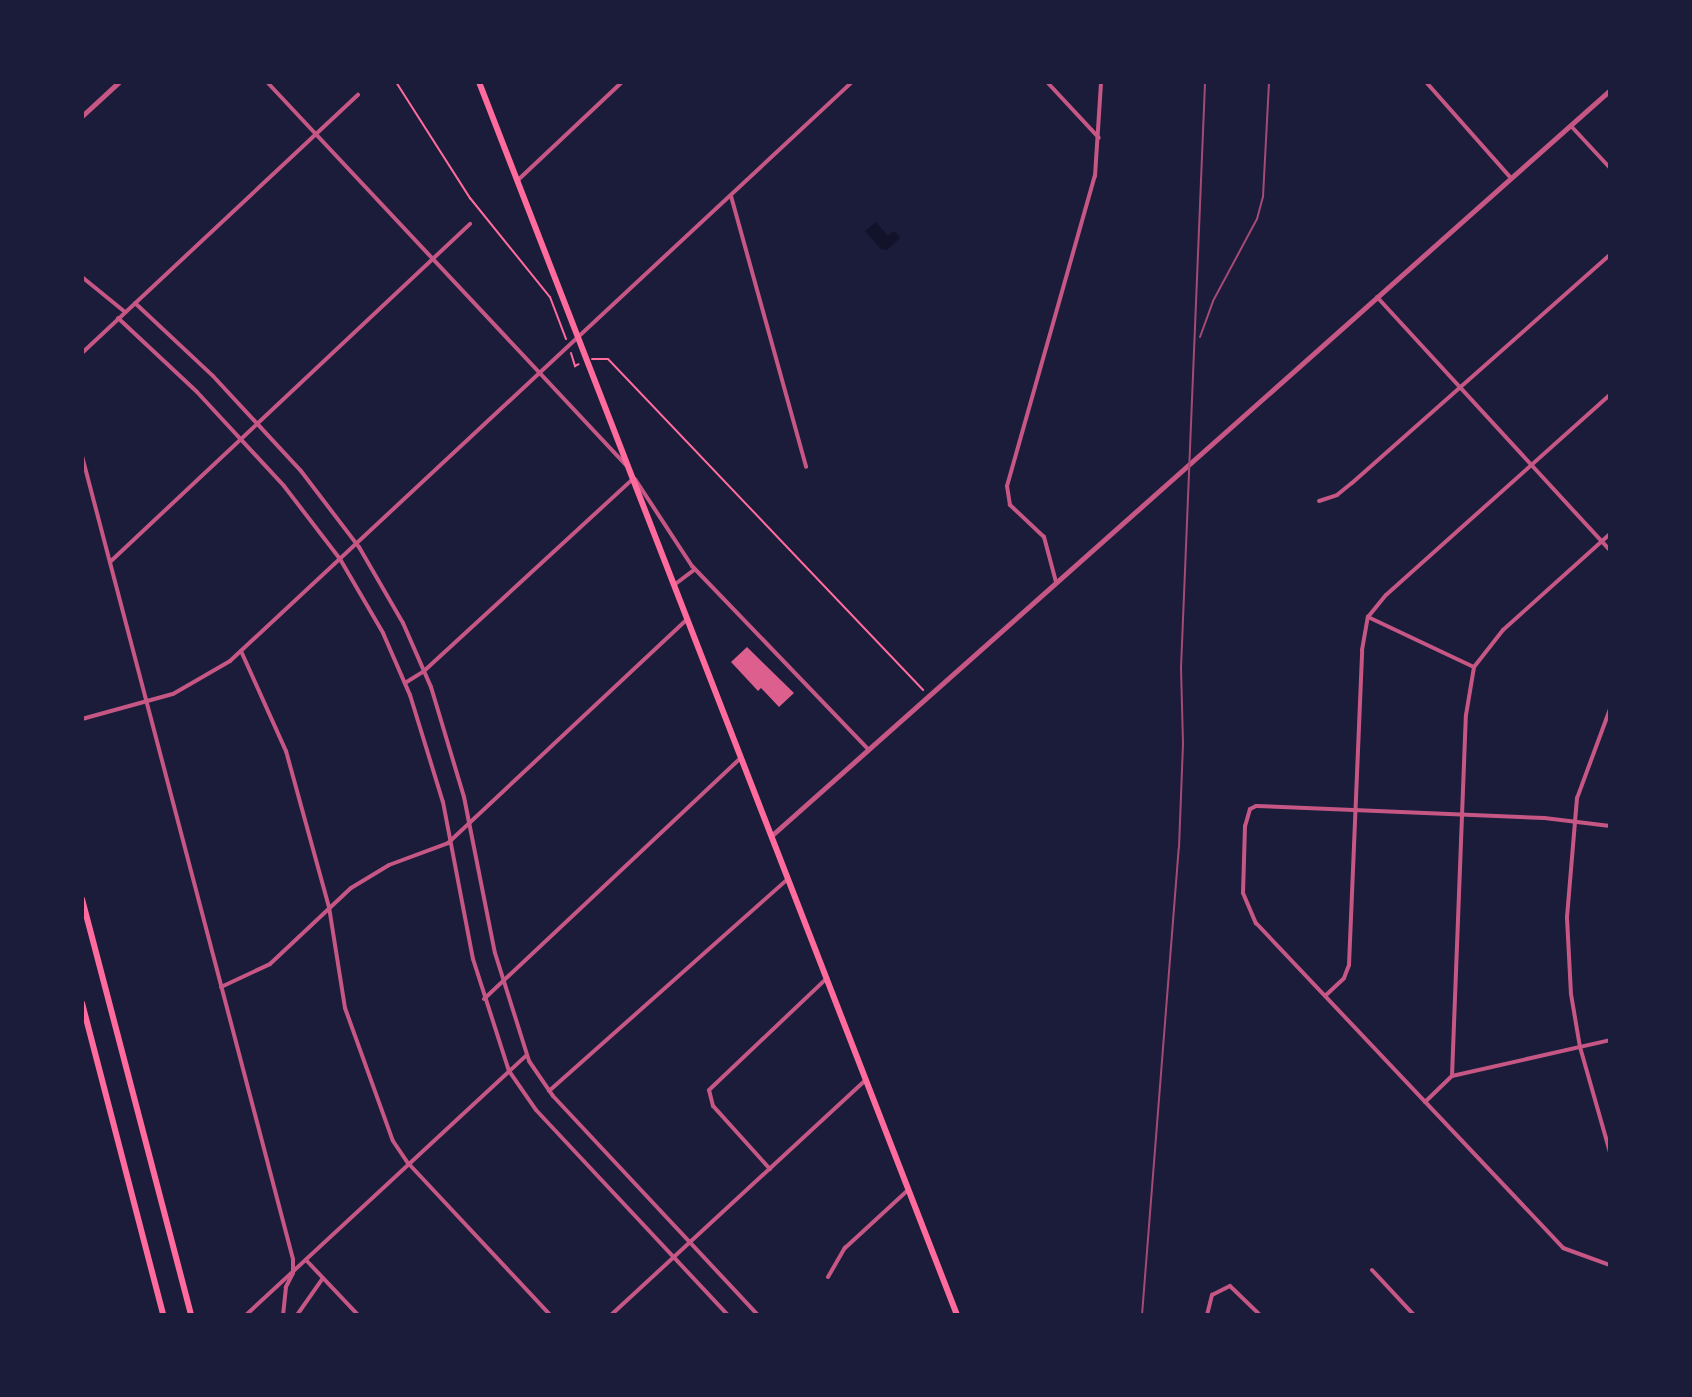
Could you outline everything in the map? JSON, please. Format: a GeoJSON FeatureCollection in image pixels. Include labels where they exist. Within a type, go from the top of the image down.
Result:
{"type":"FeatureCollection","features":[{"type":"Feature","properties":{"kind":"main road"},"geometry":{"type":"LineString","coordinates":[[479,82],[957,1315]]}},
{"type":"Feature","properties":{"kind":"main road"},"geometry":{"type":"LineString","coordinates":[[82,899],[191,1315]]}},
{"type":"Feature","properties":{"kind":"main road"},"geometry":{"type":"LineString","coordinates":[[82,1003],[163,1315]]}},
{"type":"Feature","properties":{"kind":"street"},"geometry":{"type":"LineString","coordinates":[[82,116],[119,82]]}},
{"type":"Feature","properties":{"kind":"street"},"geometry":{"type":"LineString","coordinates":[[267,82],[626,466],[695,569],[868,749]]}},
{"type":"Feature","properties":{"kind":"street"},"geometry":{"type":"LineString","coordinates":[[518,180],[622,82]]}},
{"type":"Feature","properties":{"kind":"street"},"geometry":{"type":"LineString","coordinates":[[82,719],[146,702],[193,685],[241,651],[852,82]]}},
{"type":"Feature","properties":{"kind":"street"},"geometry":{"type":"LineString","coordinates":[[1047,82],[1099,138]]}},
{"type":"Feature","properties":{"kind":"street"},"geometry":{"type":"LineString","coordinates":[[1056,582],[1044,537],[1010,505],[1007,486],[1092,190],[1099,138],[1101,82]]}},
{"type":"Feature","properties":{"kind":"street"},"geometry":{"type":"LineString","coordinates":[[1426,82],[1511,178]]}},
{"type":"Feature","properties":{"kind":"street"},"geometry":{"type":"LineString","coordinates":[[770,836],[1610,90]]}},
{"type":"Feature","properties":{"kind":"street"},"geometry":{"type":"LineString","coordinates":[[82,353],[358,95]]}},
{"type":"Feature","properties":{"kind":"street"},"geometry":{"type":"LineString","coordinates":[[1570,125],[1610,168]]}},
{"type":"Feature","properties":{"kind":"street"},"geometry":{"type":"LineString","coordinates":[[731,196],[806,467]]}},
{"type":"Feature","properties":{"kind":"street"},"geometry":{"type":"LineString","coordinates":[[110,562],[470,224]]}},
{"type":"Feature","properties":{"kind":"street"},"geometry":{"type":"LineString","coordinates":[[1319,501],[1344,490],[1610,255]]}},
{"type":"Feature","properties":{"kind":"street"},"geometry":{"type":"LineString","coordinates":[[82,277],[125,312]]}},
{"type":"Feature","properties":{"kind":"street"},"geometry":{"type":"LineString","coordinates":[[1377,297],[1610,550]]}},
{"type":"Feature","properties":{"kind":"street"},"geometry":{"type":"LineString","coordinates":[[135,303],[204,367],[257,423],[317,490],[357,544],[403,623],[424,671],[455,759],[470,823],[482,899],[502,982],[526,1055],[549,1091],[758,1315]]}},
{"type":"Feature","properties":{"kind":"street"},"geometry":{"type":"LineString","coordinates":[[118,318],[241,438],[300,504],[340,559],[383,633],[405,683],[433,765],[451,840],[463,916],[484,999],[509,1071],[536,1110],[728,1315]]}},
{"type":"Feature","properties":{"kind":"street"},"geometry":{"type":"LineString","coordinates":[[1325,996],[1344,978],[1349,965],[1363,634],[1368,617],[1386,595],[1610,395]]}},
{"type":"Feature","properties":{"kind":"street"},"geometry":{"type":"LineString","coordinates":[[82,456],[293,1259],[293,1273],[286,1287],[283,1315]]}},
{"type":"Feature","properties":{"kind":"street"},"geometry":{"type":"LineString","coordinates":[[405,683],[424,671],[632,480]]}},
{"type":"Feature","properties":{"kind":"street"},"geometry":{"type":"LineString","coordinates":[[1452,1076],[1466,715],[1474,667],[1503,630],[1610,534]]}},
{"type":"Feature","properties":{"kind":"street"},"geometry":{"type":"LineString","coordinates":[[673,586],[695,569]]}},
{"type":"Feature","properties":{"kind":"street"},"geometry":{"type":"LineString","coordinates":[[1368,617],[1474,667]]}},
{"type":"Feature","properties":{"kind":"street"},"geometry":{"type":"LineString","coordinates":[[221,987],[270,964],[351,888],[389,865],[434,851],[451,840],[686,620]]}},
{"type":"Feature","properties":{"kind":"street"},"geometry":{"type":"LineString","coordinates":[[241,651],[286,751],[329,907],[336,965],[363,1064],[393,1141],[408,1163],[550,1315]]}},
{"type":"Feature","properties":{"kind":"street"},"geometry":{"type":"LineString","coordinates":[[1610,709],[1582,777],[1574,821],[1567,918],[1571,994],[1580,1047],[1610,1152]]}},
{"type":"Feature","properties":{"kind":"street"},"geometry":{"type":"LineString","coordinates":[[484,999],[740,759]]}},
{"type":"Feature","properties":{"kind":"street"},"geometry":{"type":"LineString","coordinates":[[1610,826],[1574,821],[1256,806],[1250,809],[1245,826],[1246,905],[1256,923],[1563,1248],[1610,1265]]}},
{"type":"Feature","properties":{"kind":"street"},"geometry":{"type":"LineString","coordinates":[[549,1091],[787,880]]}},
{"type":"Feature","properties":{"kind":"street"},"geometry":{"type":"LineString","coordinates":[[770,1169],[713,1106],[709,1090],[825,980]]}},
{"type":"Feature","properties":{"kind":"street"},"geometry":{"type":"LineString","coordinates":[[1425,1102],[1452,1076],[1610,1040]]}},
{"type":"Feature","properties":{"kind":"street"},"geometry":{"type":"LineString","coordinates":[[246,1315],[526,1055]]}},
{"type":"Feature","properties":{"kind":"street"},"geometry":{"type":"LineString","coordinates":[[611,1315],[865,1081]]}},
{"type":"Feature","properties":{"kind":"street"},"geometry":{"type":"LineString","coordinates":[[828,1277],[845,1248],[908,1190]]}},
{"type":"Feature","properties":{"kind":"street"},"geometry":{"type":"LineString","coordinates":[[306,1260],[358,1315]]}},
{"type":"Feature","properties":{"kind":"street"},"geometry":{"type":"LineString","coordinates":[[1372,1270],[1414,1315]]}},
{"type":"Feature","properties":{"kind":"street"},"geometry":{"type":"LineString","coordinates":[[297,1315],[323,1278]]}},
{"type":"Feature","properties":{"kind":"street"},"geometry":{"type":"LineString","coordinates":[[1207,1315],[1212,1295],[1230,1286],[1260,1315]]}},
{"type":"Feature","properties":{"kind":"path"},"geometry":{"type":"LineString","coordinates":[[396,82],[470,198],[550,297],[567,341]]}},
{"type":"Feature","properties":{"kind":"path"},"geometry":{"type":"LineString","coordinates":[[571,354],[575,366],[581,363]]}},
{"type":"Feature","properties":{"kind":"path"},"geometry":{"type":"LineString","coordinates":[[593,359],[608,359],[924,691]]}},
{"type":"Feature","properties":{"kind":"shaded area"},"geometry":{"type":"Polygon","coordinates":[[[876,222],[888,236],[894,231],[900,238],[887,250],[881,249],[865,231],[876,222]]]}},
{"type":"Feature","properties":{"kind":"building"},"geometry":{"type":"Polygon","coordinates":[[[747,647],[794,693],[779,707],[761,688],[758,691],[731,662],[747,647]]]}},
{"type":"Feature","properties":{"kind":"railway"},"geometry":{"type":"LineString","coordinates":[[1142,1315],[1179,848],[1183,744],[1181,668],[1205,82]]}},
{"type":"Feature","properties":{"kind":"railway"},"geometry":{"type":"LineString","coordinates":[[1200,337],[1213,301],[1257,219],[1263,197],[1269,82]]}}]}
